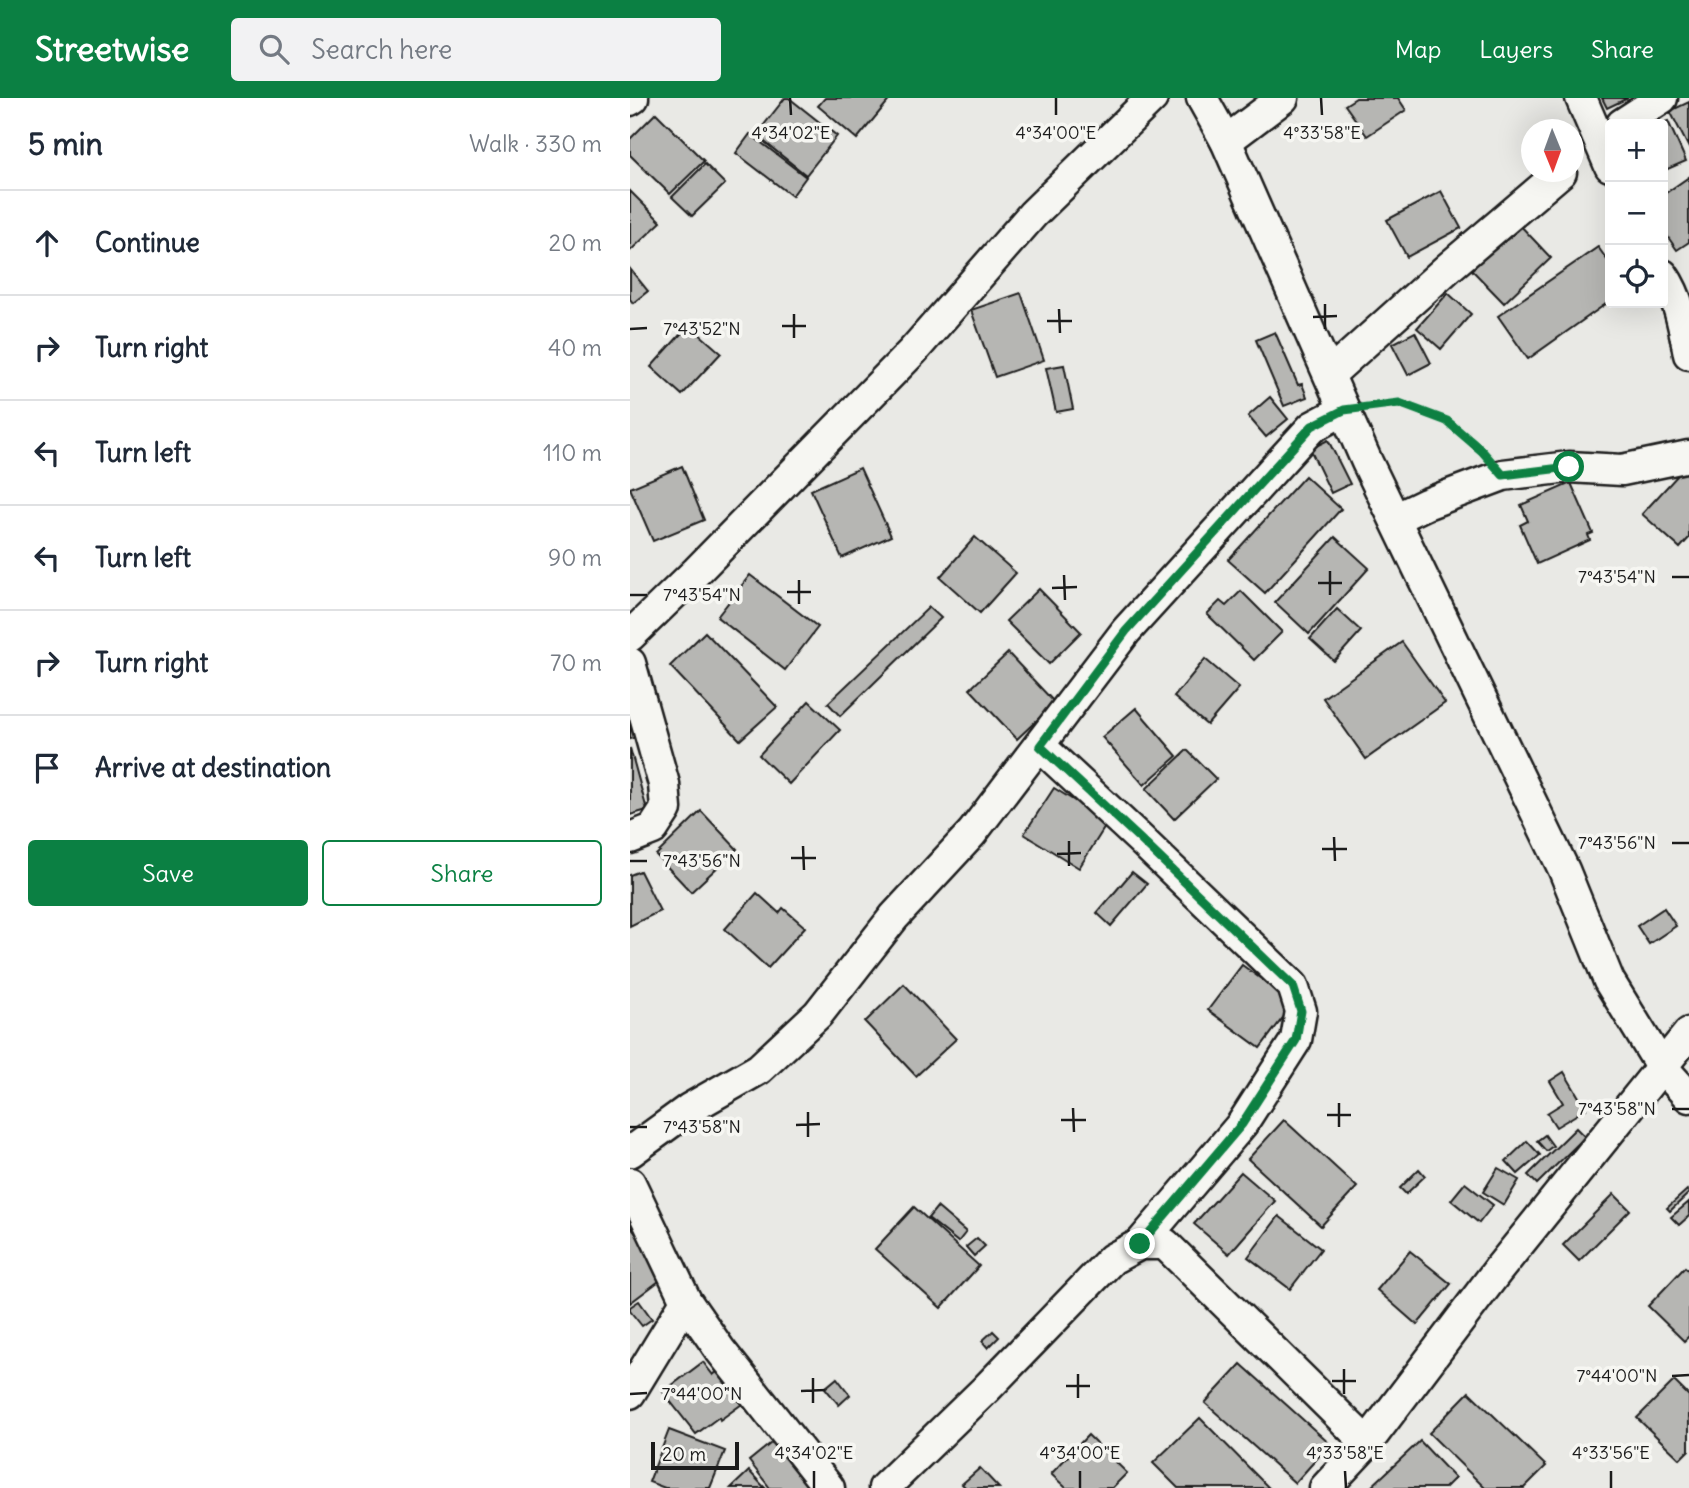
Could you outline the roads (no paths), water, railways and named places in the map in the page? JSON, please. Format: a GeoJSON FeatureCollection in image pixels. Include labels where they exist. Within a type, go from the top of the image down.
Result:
{"type":"FeatureCollection","features":[{"type":"Feature","properties":{"kind":"street"},"geometry":{"type":"LineString","coordinates":[[630,636],[697,572],[913,351],[1033,214],[1152,98]]}},
{"type":"Feature","properties":{"kind":"street"},"geometry":{"type":"LineString","coordinates":[[1202,98],[1226,141],[1395,519],[1564,870],[1609,981],[1661,1066],[1689,1097]]}},
{"type":"Feature","properties":{"kind":"street"},"geometry":{"type":"LineString","coordinates":[[1226,141],[1283,98]]}},
{"type":"Feature","properties":{"kind":"street"},"geometry":{"type":"LineString","coordinates":[[1581,98],[1605,132]]}},
{"type":"Feature","properties":{"kind":"street"},"geometry":{"type":"LineString","coordinates":[[1636,119],[1662,98]]}},
{"type":"Feature","properties":{"kind":"street"},"geometry":{"type":"LineString","coordinates":[[1584,155],[1605,143]]}},
{"type":"Feature","properties":{"kind":"street"},"geometry":{"type":"LineString","coordinates":[[1330,374],[1549,182]]}},
{"type":"Feature","properties":{"kind":"street"},"geometry":{"type":"LineString","coordinates":[[1668,282],[1684,324],[1689,354]]}},
{"type":"Feature","properties":{"kind":"street"},"geometry":{"type":"LineString","coordinates":[[630,1152],[689,1109],[758,1069],[818,1014],[894,917],[972,833],[1126,631],[1312,426],[1344,410]]}},
{"type":"Feature","properties":{"kind":"street"},"geometry":{"type":"LineString","coordinates":[[1395,519],[1426,504],[1503,475],[1569,467],[1622,470],[1689,456]]}},
{"type":"Feature","properties":{"kind":"street"},"geometry":{"type":"LineString","coordinates":[[630,663],[664,784],[666,809],[653,829],[630,838]]}},
{"type":"Feature","properties":{"kind":"street"},"geometry":{"type":"LineString","coordinates":[[884,1488],[986,1389],[1112,1259],[1140,1244],[1242,1124],[1296,1040],[1301,1011],[1293,986],[1040,746]]}},
{"type":"Feature","properties":{"kind":"street"},"geometry":{"type":"LineString","coordinates":[[1325,1488],[1367,1443],[1498,1270],[1689,1033]]}},
{"type":"Feature","properties":{"kind":"street"},"geometry":{"type":"LineString","coordinates":[[630,1183],[686,1301],[720,1350],[829,1488]]}},
{"type":"Feature","properties":{"kind":"street"},"geometry":{"type":"LineString","coordinates":[[1140,1244],[1165,1244],[1367,1443]]}},
{"type":"Feature","properties":{"kind":"street"},"geometry":{"type":"LineString","coordinates":[[630,1393],[686,1301]]}}]}
